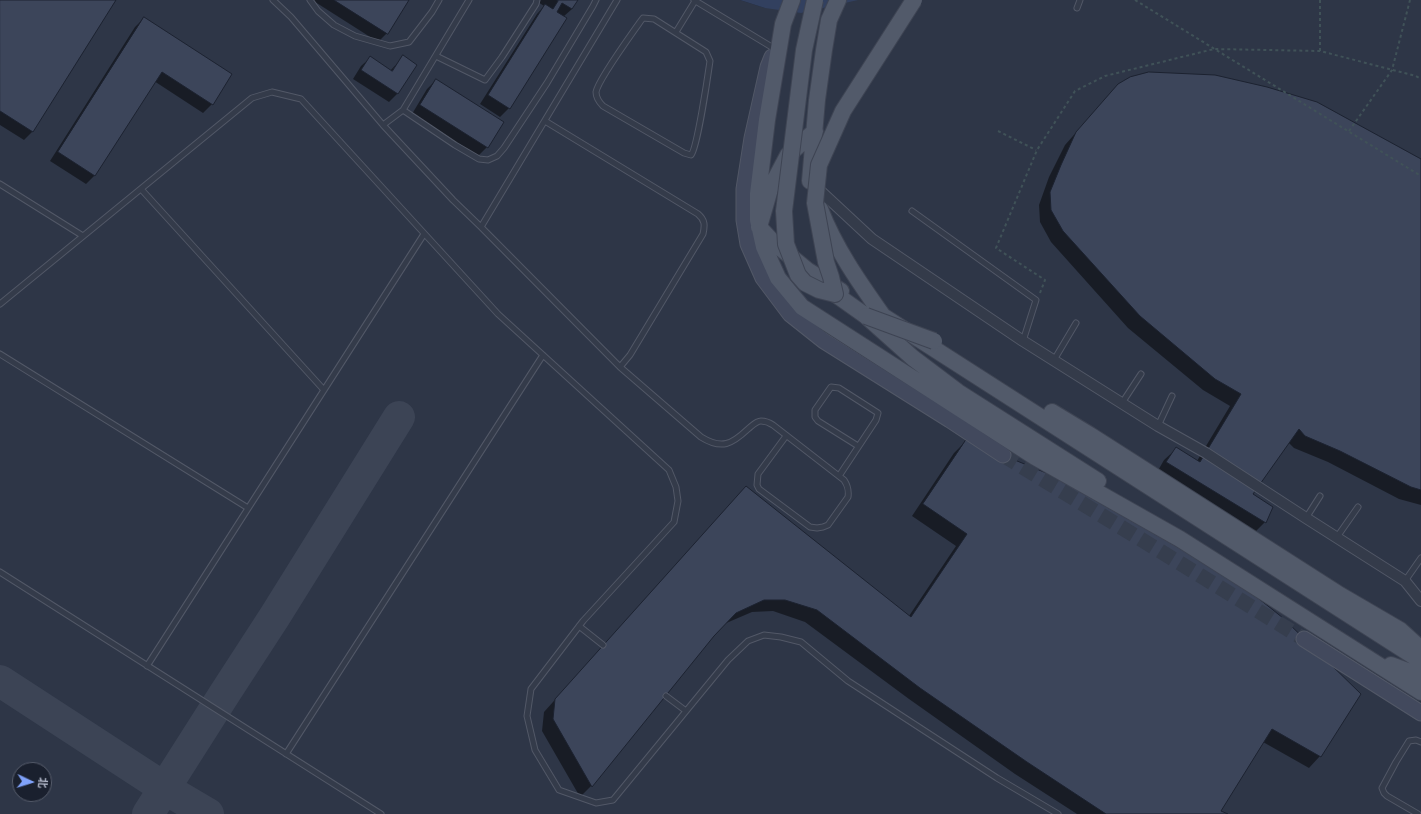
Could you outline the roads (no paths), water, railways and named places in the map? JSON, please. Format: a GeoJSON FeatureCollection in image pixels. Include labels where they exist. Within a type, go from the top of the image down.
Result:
{"type":"FeatureCollection","features":[{"type":"Feature","properties":{"kind":"main road"},"geometry":{"type":"LineString","coordinates":[[792,0],[768,67],[753,131],[744,189],[744,220],[748,244],[763,278],[790,314],[824,341],[1003,455]]}},
{"type":"Feature","properties":{"kind":"main road"},"geometry":{"type":"LineString","coordinates":[[815,0],[804,50],[784,211],[786,244],[798,275],[805,283],[818,290],[835,294],[866,316],[913,358],[958,392],[1188,539],[1368,651],[1394,666],[1421,676]]}},
{"type":"Feature","properties":{"kind":"main road"},"geometry":{"type":"LineString","coordinates":[[838,0],[829,20],[824,50],[817,100],[810,182],[827,228],[848,266],[883,316]]}},
{"type":"Feature","properties":{"kind":"main road"},"geometry":{"type":"LineString","coordinates":[[835,294],[826,262],[815,202],[819,165],[843,111],[914,0]]}},
{"type":"Feature","properties":{"kind":"main road"},"geometry":{"type":"LineString","coordinates":[[783,24],[767,120],[759,187],[758,220],[764,247],[778,278],[802,307],[1035,457],[1180,539],[1421,692]]}},
{"type":"Feature","properties":{"kind":"main road"},"geometry":{"type":"LineString","coordinates":[[759,227],[770,189],[788,155],[815,131]]}},
{"type":"Feature","properties":{"kind":"main road"},"geometry":{"type":"LineString","coordinates":[[759,227],[772,241],[808,270],[883,316],[1421,661]]}},
{"type":"Feature","properties":{"kind":"main road"},"geometry":{"type":"LineString","coordinates":[[866,316],[934,341],[1090,435],[1340,595],[1400,630],[1421,649]]}},
{"type":"Feature","properties":{"kind":"main road"},"geometry":{"type":"LineString","coordinates":[[1304,638],[1421,713]]}},
{"type":"Feature","properties":{"kind":"street"},"geometry":{"type":"LineString","coordinates":[[810,182],[872,239],[1023,341],[1122,404],[1206,453],[1406,581],[1420,598]]}},
{"type":"Feature","properties":{"kind":"lane"},"geometry":{"type":"LineString","coordinates":[[273,0],[291,17],[383,126],[453,200],[620,367],[701,437],[709,442],[723,444],[730,443],[760,421],[773,425],[839,476],[847,485],[849,492],[848,497],[828,525],[823,527],[810,527],[757,486],[758,474],[786,436]]}},
{"type":"Feature","properties":{"kind":"lane"},"geometry":{"type":"LineString","coordinates":[[310,0],[318,11],[334,25],[355,36],[390,46],[409,42],[432,12],[439,0]]}},
{"type":"Feature","properties":{"kind":"lane"},"geometry":{"type":"LineString","coordinates":[[383,126],[403,110],[470,0]]}},
{"type":"Feature","properties":{"kind":"lane"},"geometry":{"type":"LineString","coordinates":[[436,56],[485,80],[502,57],[536,4],[537,0]]}},
{"type":"Feature","properties":{"kind":"lane"},"geometry":{"type":"LineString","coordinates":[[403,110],[455,145],[479,159],[488,160],[497,156],[504,148],[547,83],[596,0]]}},
{"type":"Feature","properties":{"kind":"lane"},"geometry":{"type":"LineString","coordinates":[[481,227],[617,0]]}},
{"type":"Feature","properties":{"kind":"lane"},"geometry":{"type":"LineString","coordinates":[[676,32],[695,0],[775,49]]}},
{"type":"Feature","properties":{"kind":"lane"},"geometry":{"type":"LineString","coordinates":[[1076,8],[1080,0]]}},
{"type":"Feature","properties":{"kind":"lane"},"geometry":{"type":"LineString","coordinates":[[643,18],[654,19],[676,32],[706,52],[710,61],[695,149],[694,152],[689,155],[603,106],[597,98],[596,92],[608,70],[643,18]]}},
{"type":"Feature","properties":{"kind":"lane"},"geometry":{"type":"LineString","coordinates":[[0,304],[252,98],[272,92],[301,100],[498,314],[669,470],[676,488],[678,501],[674,522],[579,626],[531,689],[527,716],[535,750],[559,790],[596,803],[613,800],[728,660],[748,641],[764,635],[782,636],[801,642],[848,681],[997,778],[1058,814]]}},
{"type":"Feature","properties":{"kind":"lane"},"geometry":{"type":"LineString","coordinates":[[545,121],[698,214],[705,222],[703,234],[630,355],[620,367]]}},
{"type":"Feature","properties":{"kind":"lane"},"geometry":{"type":"LineString","coordinates":[[0,184],[83,236]]}},
{"type":"Feature","properties":{"kind":"lane"},"geometry":{"type":"LineString","coordinates":[[141,189],[324,390]]}},
{"type":"Feature","properties":{"kind":"lane"},"geometry":{"type":"LineString","coordinates":[[912,211],[1036,300],[1023,341]]}},
{"type":"Feature","properties":{"kind":"lane"},"geometry":{"type":"LineString","coordinates":[[147,666],[424,234]]}},
{"type":"Feature","properties":{"kind":"lane"},"geometry":{"type":"LineString","coordinates":[[1054,360],[1076,323]]}},
{"type":"Feature","properties":{"kind":"lane"},"geometry":{"type":"LineString","coordinates":[[0,354],[248,508]]}},
{"type":"Feature","properties":{"kind":"lane"},"geometry":{"type":"LineString","coordinates":[[286,754],[543,355]]}},
{"type":"Feature","properties":{"kind":"lane"},"geometry":{"type":"LineString","coordinates":[[1122,404],[1141,374]]}},
{"type":"Feature","properties":{"kind":"lane"},"geometry":{"type":"LineString","coordinates":[[839,476],[878,417],[878,413],[839,388],[834,386],[831,387],[815,410],[815,417],[818,421],[858,446]]}},
{"type":"Feature","properties":{"kind":"lane"},"geometry":{"type":"LineString","coordinates":[[1158,426],[1172,396]]}},
{"type":"Feature","properties":{"kind":"lane"},"geometry":{"type":"LineString","coordinates":[[1306,518],[1320,496]]}},
{"type":"Feature","properties":{"kind":"lane"},"geometry":{"type":"LineString","coordinates":[[1337,538],[1358,507]]}},
{"type":"Feature","properties":{"kind":"lane"},"geometry":{"type":"LineString","coordinates":[[1406,581],[1421,558]]}},
{"type":"Feature","properties":{"kind":"lane"},"geometry":{"type":"LineString","coordinates":[[0,572],[381,814]]}},
{"type":"Feature","properties":{"kind":"lane"},"geometry":{"type":"LineString","coordinates":[[579,626],[603,645]]}},
{"type":"Feature","properties":{"kind":"lane"},"geometry":{"type":"LineString","coordinates":[[666,696],[686,712]]}},
{"type":"Feature","properties":{"kind":"lane"},"geometry":{"type":"LineString","coordinates":[[1418,814],[1387,796],[1382,788],[1409,741],[1416,740],[1421,742]]}},
{"type":"Feature","properties":{"kind":"water"},"geometry":{"type":"Polygon","coordinates":[[[740,0],[858,0],[801,13],[765,8],[740,0]]]}},
{"type":"Feature","properties":{"kind":"tunnel"},"geometry":{"type":"LineString","coordinates":[[1003,455],[1304,639]]}}]}
